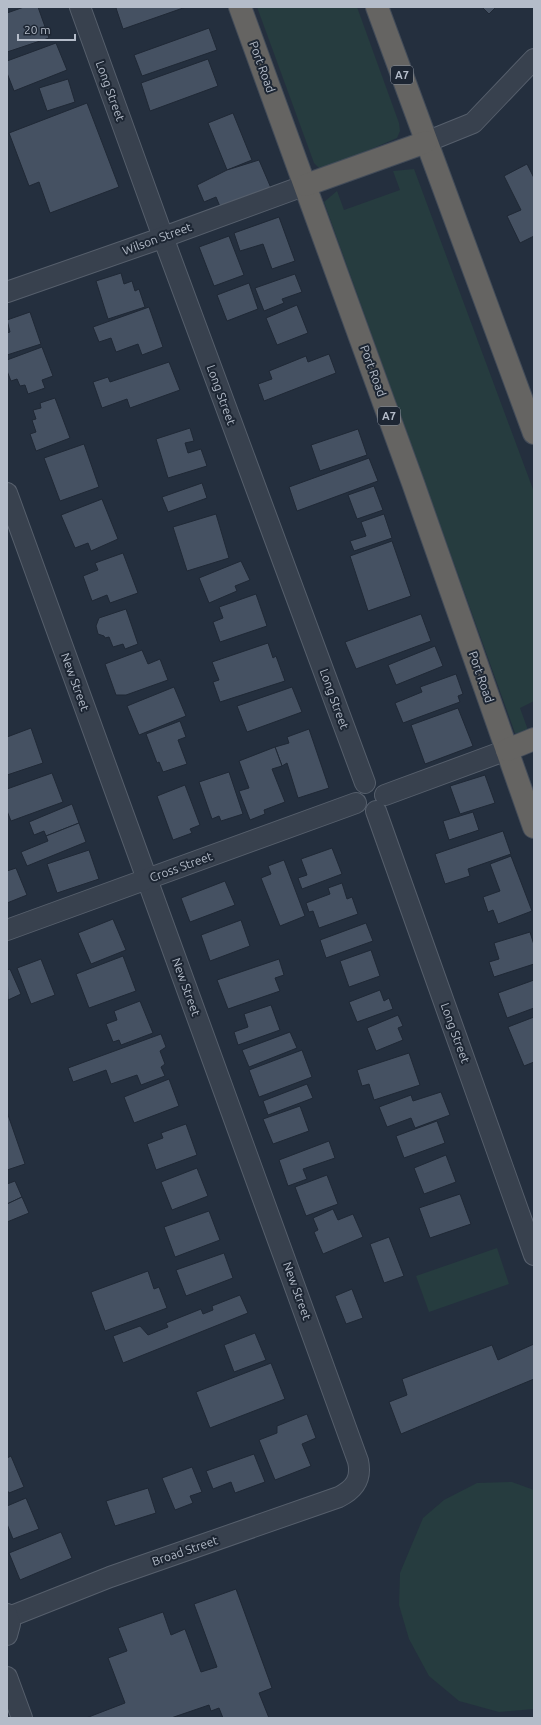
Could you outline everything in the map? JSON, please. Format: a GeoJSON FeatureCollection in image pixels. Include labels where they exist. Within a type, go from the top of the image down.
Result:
{"type":"FeatureCollection","features":[{"type":"Feature","properties":{"kind":"highway","name":"Port Road"},"geometry":{"type":"LineString","coordinates":[[240,7],[306,185],[534,827]]}},
{"type":"Feature","properties":{"kind":"highway","name":"A7"},"geometry":{"type":"LineString","coordinates":[[377,7],[426,142],[530,406],[534,433]]}},
{"type":"Feature","properties":{"kind":"highway"},"geometry":{"type":"LineString","coordinates":[[306,185],[426,142]]}},
{"type":"Feature","properties":{"kind":"highway"},"geometry":{"type":"LineString","coordinates":[[506,750],[534,739]]}},
{"type":"Feature","properties":{"kind":"street","name":"Long Street"},"geometry":{"type":"LineString","coordinates":[[80,7],[163,237],[365,783]]}},
{"type":"Feature","properties":{"kind":"street"},"geometry":{"type":"LineString","coordinates":[[426,142],[473,123],[534,59]]}},
{"type":"Feature","properties":{"kind":"street","name":"Wilson Street"},"geometry":{"type":"LineString","coordinates":[[7,292],[306,185]]}},
{"type":"Feature","properties":{"kind":"street","name":"New Street"},"geometry":{"type":"LineString","coordinates":[[7,493],[358,1461],[360,1471],[357,1481]]}},
{"type":"Feature","properties":{"kind":"street"},"geometry":{"type":"LineString","coordinates":[[381,803],[383,790],[375,783],[365,783],[357,790],[356,803],[361,810],[366,812],[381,803],[506,750]]}},
{"type":"Feature","properties":{"kind":"street","name":"Cross Street"},"geometry":{"type":"LineString","coordinates":[[7,930],[356,803]]}},
{"type":"Feature","properties":{"kind":"street","name":"Long Street"},"geometry":{"type":"LineString","coordinates":[[381,803],[534,1255]]}},
{"type":"Feature","properties":{"kind":"street","name":"Broad Street"},"geometry":{"type":"LineString","coordinates":[[8,1622],[110,1577],[339,1497],[350,1492],[357,1481]]}},
{"type":"Feature","properties":{"kind":"street"},"geometry":{"type":"LineString","coordinates":[[7,1677],[22,1718]]}},
{"type":"Feature","properties":{"kind":"green space"},"geometry":{"type":"Polygon","coordinates":[[[257,7],[357,7],[399,123],[400,131],[397,138],[327,168],[319,168],[314,163],[257,7]]]}},
{"type":"Feature","properties":{"kind":"green space"},"geometry":{"type":"Polygon","coordinates":[[[414,169],[534,492],[534,701],[520,708],[529,733],[515,733],[324,202],[337,191],[344,210],[400,190],[393,171],[414,169]]]}},
{"type":"Feature","properties":{"kind":"green space"},"geometry":{"type":"Polygon","coordinates":[[[497,1248],[509,1284],[429,1312],[416,1276],[497,1248]]]}},
{"type":"Feature","properties":{"kind":"green space"},"geometry":{"type":"Polygon","coordinates":[[[512,1482],[534,1490],[534,1709],[499,1712],[459,1701],[429,1676],[409,1639],[399,1605],[400,1573],[423,1518],[444,1500],[477,1483],[512,1482]]]}},
{"type":"Feature","properties":{"kind":"building"},"geometry":{"type":"Polygon","coordinates":[[[24,7],[38,7],[49,38],[7,52],[7,13],[24,7]]]}},
{"type":"Feature","properties":{"kind":"building"},"geometry":{"type":"Polygon","coordinates":[[[186,7],[123,29],[116,8],[186,7]]]}},
{"type":"Feature","properties":{"kind":"building"},"geometry":{"type":"Polygon","coordinates":[[[482,7],[496,7],[489,14],[482,7]]]}},
{"type":"Feature","properties":{"kind":"building"},"geometry":{"type":"Polygon","coordinates":[[[209,28],[217,50],[142,76],[134,55],[209,28]]]}},
{"type":"Feature","properties":{"kind":"building"},"geometry":{"type":"Polygon","coordinates":[[[56,43],[67,70],[14,91],[7,73],[7,61],[56,43]]]}},
{"type":"Feature","properties":{"kind":"building"},"geometry":{"type":"Polygon","coordinates":[[[208,59],[218,86],[150,111],[141,83],[208,59]]]}},
{"type":"Feature","properties":{"kind":"building"},"geometry":{"type":"Polygon","coordinates":[[[68,79],[75,102],[47,111],[39,88],[68,79]]]}},
{"type":"Feature","properties":{"kind":"building"},"geometry":{"type":"Polygon","coordinates":[[[87,103],[119,187],[50,213],[39,182],[29,186],[9,133],[87,103]]]}},
{"type":"Feature","properties":{"kind":"building"},"geometry":{"type":"Polygon","coordinates":[[[233,113],[252,160],[227,170],[208,123],[233,113]]]}},
{"type":"Feature","properties":{"kind":"building"},"geometry":{"type":"Polygon","coordinates":[[[259,160],[271,188],[221,209],[216,197],[204,202],[197,185],[227,170],[259,160]]]}},
{"type":"Feature","properties":{"kind":"building"},"geometry":{"type":"Polygon","coordinates":[[[527,164],[534,178],[534,236],[520,243],[507,216],[521,210],[504,176],[527,164]]]}},
{"type":"Feature","properties":{"kind":"building"},"geometry":{"type":"Polygon","coordinates":[[[279,217],[295,261],[272,269],[263,244],[240,251],[234,233],[279,217]]]}},
{"type":"Feature","properties":{"kind":"building"},"geometry":{"type":"Polygon","coordinates":[[[229,236],[244,275],[214,286],[199,247],[229,236]]]}},
{"type":"Feature","properties":{"kind":"building"},"geometry":{"type":"Polygon","coordinates":[[[121,273],[124,284],[132,281],[135,291],[139,289],[145,307],[108,319],[96,281],[121,273]]]}},
{"type":"Feature","properties":{"kind":"building"},"geometry":{"type":"Polygon","coordinates":[[[295,274],[302,292],[282,299],[284,303],[264,311],[255,288],[295,274]]]}},
{"type":"Feature","properties":{"kind":"building"},"geometry":{"type":"Polygon","coordinates":[[[249,283],[258,309],[227,321],[217,295],[249,283]]]}},
{"type":"Feature","properties":{"kind":"building"},"geometry":{"type":"Polygon","coordinates":[[[297,305],[308,333],[277,345],[266,318],[297,305]]]}},
{"type":"Feature","properties":{"kind":"building"},"geometry":{"type":"Polygon","coordinates":[[[149,307],[163,347],[142,355],[138,344],[116,352],[111,338],[99,342],[93,327],[149,307]]]}},
{"type":"Feature","properties":{"kind":"building"},"geometry":{"type":"Polygon","coordinates":[[[30,312],[41,344],[7,355],[7,333],[10,332],[7,320],[30,312]]]}},
{"type":"Feature","properties":{"kind":"building"},"geometry":{"type":"Polygon","coordinates":[[[42,347],[53,376],[42,380],[45,388],[28,394],[25,385],[20,386],[17,379],[11,381],[7,371],[7,360],[42,347]]]}},
{"type":"Feature","properties":{"kind":"building"},"geometry":{"type":"Polygon","coordinates":[[[329,354],[336,373],[264,401],[258,384],[272,379],[269,371],[306,356],[308,362],[329,354]]]}},
{"type":"Feature","properties":{"kind":"building"},"geometry":{"type":"Polygon","coordinates":[[[169,362],[180,390],[130,408],[127,399],[102,408],[93,382],[108,377],[110,382],[169,362]]]}},
{"type":"Feature","properties":{"kind":"building"},"geometry":{"type":"Polygon","coordinates":[[[55,398],[70,438],[36,451],[30,434],[36,432],[32,420],[36,419],[33,410],[41,408],[40,403],[55,398]]]}},
{"type":"Feature","properties":{"kind":"building"},"geometry":{"type":"Polygon","coordinates":[[[190,428],[194,441],[185,443],[188,453],[201,449],[207,466],[168,478],[156,439],[190,428]]]}},
{"type":"Feature","properties":{"kind":"building"},"geometry":{"type":"Polygon","coordinates":[[[358,429],[367,455],[320,471],[311,445],[358,429]]]}},
{"type":"Feature","properties":{"kind":"building"},"geometry":{"type":"Polygon","coordinates":[[[84,444],[99,487],[60,501],[44,458],[84,444]]]}},
{"type":"Feature","properties":{"kind":"building"},"geometry":{"type":"Polygon","coordinates":[[[369,458],[378,481],[297,511],[289,487],[369,458]]]}},
{"type":"Feature","properties":{"kind":"building"},"geometry":{"type":"Polygon","coordinates":[[[202,483],[207,498],[168,512],[162,497],[202,483]]]}},
{"type":"Feature","properties":{"kind":"building"},"geometry":{"type":"Polygon","coordinates":[[[374,486],[383,510],[357,519],[348,495],[374,486]]]}},
{"type":"Feature","properties":{"kind":"building"},"geometry":{"type":"Polygon","coordinates":[[[102,499],[118,539],[91,551],[88,543],[75,548],[61,515],[102,499]]]}},
{"type":"Feature","properties":{"kind":"building"},"geometry":{"type":"Polygon","coordinates":[[[216,514],[229,558],[187,571],[173,527],[216,514]]]}},
{"type":"Feature","properties":{"kind":"building"},"geometry":{"type":"Polygon","coordinates":[[[384,514],[392,538],[354,551],[350,541],[366,536],[361,522],[384,514]]]}},
{"type":"Feature","properties":{"kind":"building"},"geometry":{"type":"Polygon","coordinates":[[[392,541],[411,596],[368,611],[350,556],[392,541]]]}},
{"type":"Feature","properties":{"kind":"building"},"geometry":{"type":"Polygon","coordinates":[[[123,553],[138,593],[110,603],[107,595],[92,601],[83,576],[98,570],[95,563],[123,553]]]}},
{"type":"Feature","properties":{"kind":"building"},"geometry":{"type":"Polygon","coordinates":[[[241,561],[250,580],[235,586],[237,591],[209,603],[199,578],[241,561]]]}},
{"type":"Feature","properties":{"kind":"building"},"geometry":{"type":"Polygon","coordinates":[[[256,594],[267,626],[220,642],[213,622],[223,618],[219,607],[256,594]]]}},
{"type":"Feature","properties":{"kind":"building"},"geometry":{"type":"Polygon","coordinates":[[[126,609],[138,644],[125,649],[123,644],[113,647],[109,637],[105,638],[104,636],[98,634],[96,626],[99,618],[126,609]]]}},
{"type":"Feature","properties":{"kind":"building"},"geometry":{"type":"Polygon","coordinates":[[[421,614],[431,641],[356,669],[345,642],[421,614]]]}},
{"type":"Feature","properties":{"kind":"building"},"geometry":{"type":"Polygon","coordinates":[[[268,643],[273,658],[276,656],[285,681],[220,702],[213,682],[219,680],[212,662],[268,643]]]}},
{"type":"Feature","properties":{"kind":"building"},"geometry":{"type":"Polygon","coordinates":[[[435,646],[443,666],[396,685],[388,665],[435,646]]]}},
{"type":"Feature","properties":{"kind":"building"},"geometry":{"type":"Polygon","coordinates":[[[142,650],[148,664],[160,659],[168,680],[126,695],[116,695],[105,664],[142,650]]]}},
{"type":"Feature","properties":{"kind":"building"},"geometry":{"type":"Polygon","coordinates":[[[456,674],[463,694],[458,696],[460,702],[403,723],[395,703],[422,692],[420,687],[456,674]]]}},
{"type":"Feature","properties":{"kind":"building"},"geometry":{"type":"Polygon","coordinates":[[[174,687],[186,716],[139,735],[127,706],[174,687]]]}},
{"type":"Feature","properties":{"kind":"building"},"geometry":{"type":"Polygon","coordinates":[[[292,687],[302,712],[247,732],[237,706],[292,687]]]}},
{"type":"Feature","properties":{"kind":"building"},"geometry":{"type":"Polygon","coordinates":[[[458,708],[473,746],[425,764],[411,725],[458,708]]]}},
{"type":"Feature","properties":{"kind":"building"},"geometry":{"type":"Polygon","coordinates":[[[180,721],[186,737],[178,740],[187,764],[163,772],[159,762],[157,763],[146,734],[180,721]]]}},
{"type":"Feature","properties":{"kind":"building"},"geometry":{"type":"Polygon","coordinates":[[[31,728],[43,763],[7,775],[7,737],[31,728]]]}},
{"type":"Feature","properties":{"kind":"building"},"geometry":{"type":"Polygon","coordinates":[[[309,729],[329,788],[298,798],[287,763],[282,766],[275,747],[289,743],[287,737],[309,729]]]}},
{"type":"Feature","properties":{"kind":"building"},"geometry":{"type":"Polygon","coordinates":[[[275,747],[282,766],[272,769],[285,802],[264,810],[265,814],[250,820],[239,791],[249,788],[239,761],[275,747]]]}},
{"type":"Feature","properties":{"kind":"building"},"geometry":{"type":"Polygon","coordinates":[[[229,772],[243,814],[221,821],[219,816],[212,819],[199,782],[229,772]]]}},
{"type":"Feature","properties":{"kind":"building"},"geometry":{"type":"Polygon","coordinates":[[[52,773],[63,802],[11,821],[7,811],[7,789],[52,773]]]}},
{"type":"Feature","properties":{"kind":"building"},"geometry":{"type":"Polygon","coordinates":[[[485,775],[495,803],[460,814],[450,786],[485,775]]]}},
{"type":"Feature","properties":{"kind":"building"},"geometry":{"type":"Polygon","coordinates":[[[185,785],[200,825],[190,829],[192,833],[173,840],[157,796],[185,785]]]}},
{"type":"Feature","properties":{"kind":"building"},"geometry":{"type":"Polygon","coordinates":[[[72,804],[79,823],[46,836],[44,831],[34,835],[29,822],[72,804]]]}},
{"type":"Feature","properties":{"kind":"building"},"geometry":{"type":"Polygon","coordinates":[[[473,812],[479,830],[449,840],[443,821],[473,812]]]}},
{"type":"Feature","properties":{"kind":"building"},"geometry":{"type":"Polygon","coordinates":[[[79,823],[86,842],[27,866],[21,852],[48,841],[46,836],[79,823]]]}},
{"type":"Feature","properties":{"kind":"building"},"geometry":{"type":"Polygon","coordinates":[[[503,831],[511,854],[468,869],[470,876],[445,884],[435,854],[503,831]]]}},
{"type":"Feature","properties":{"kind":"building"},"geometry":{"type":"Polygon","coordinates":[[[332,848],[342,874],[302,889],[298,878],[307,875],[301,859],[332,848]]]}},
{"type":"Feature","properties":{"kind":"building"},"geometry":{"type":"Polygon","coordinates":[[[89,850],[99,879],[57,893],[47,864],[89,850]]]}},
{"type":"Feature","properties":{"kind":"building"},"geometry":{"type":"Polygon","coordinates":[[[511,856],[532,911],[498,924],[493,910],[488,912],[483,897],[500,891],[490,864],[511,856]]]}},
{"type":"Feature","properties":{"kind":"building"},"geometry":{"type":"Polygon","coordinates":[[[284,860],[305,916],[280,926],[261,878],[271,874],[268,866],[284,860]]]}},
{"type":"Feature","properties":{"kind":"building"},"geometry":{"type":"Polygon","coordinates":[[[16,868],[27,895],[7,903],[7,871],[16,868]]]}},
{"type":"Feature","properties":{"kind":"building"},"geometry":{"type":"Polygon","coordinates":[[[225,881],[235,905],[190,922],[181,898],[225,881]]]}},
{"type":"Feature","properties":{"kind":"building"},"geometry":{"type":"Polygon","coordinates":[[[342,883],[347,899],[352,897],[358,914],[319,928],[313,911],[309,912],[306,903],[330,894],[328,888],[342,883]]]}},
{"type":"Feature","properties":{"kind":"building"},"geometry":{"type":"Polygon","coordinates":[[[113,919],[126,950],[91,964],[78,933],[113,919]]]}},
{"type":"Feature","properties":{"kind":"building"},"geometry":{"type":"Polygon","coordinates":[[[241,920],[250,946],[210,961],[201,935],[241,920]]]}},
{"type":"Feature","properties":{"kind":"building"},"geometry":{"type":"Polygon","coordinates":[[[366,923],[373,941],[326,958],[320,940],[366,923]]]}},
{"type":"Feature","properties":{"kind":"building"},"geometry":{"type":"Polygon","coordinates":[[[530,932],[534,945],[534,964],[494,977],[489,962],[499,959],[494,943],[530,932]]]}},
{"type":"Feature","properties":{"kind":"building"},"geometry":{"type":"Polygon","coordinates":[[[371,950],[380,976],[349,987],[340,961],[371,950]]]}},
{"type":"Feature","properties":{"kind":"building"},"geometry":{"type":"Polygon","coordinates":[[[123,956],[136,991],[89,1008],[76,974],[123,956]]]}},
{"type":"Feature","properties":{"kind":"building"},"geometry":{"type":"Polygon","coordinates":[[[41,959],[55,995],[31,1004],[17,968],[41,959]]]}},
{"type":"Feature","properties":{"kind":"building"},"geometry":{"type":"Polygon","coordinates":[[[279,959],[284,975],[275,978],[280,991],[228,1009],[217,980],[279,959]]]}},
{"type":"Feature","properties":{"kind":"building"},"geometry":{"type":"Polygon","coordinates":[[[10,969],[21,994],[8,1000],[7,970],[10,969]]]}},
{"type":"Feature","properties":{"kind":"building"},"geometry":{"type":"Polygon","coordinates":[[[534,980],[534,1008],[507,1018],[498,993],[534,980]]]}},
{"type":"Feature","properties":{"kind":"building"},"geometry":{"type":"Polygon","coordinates":[[[380,990],[384,1001],[389,998],[393,1009],[357,1022],[349,1002],[380,990]]]}},
{"type":"Feature","properties":{"kind":"building"},"geometry":{"type":"Polygon","coordinates":[[[140,1001],[153,1033],[121,1045],[119,1040],[113,1042],[106,1024],[117,1020],[114,1011],[140,1001]]]}},
{"type":"Feature","properties":{"kind":"building"},"geometry":{"type":"Polygon","coordinates":[[[271,1005],[280,1030],[238,1045],[234,1032],[248,1027],[244,1014],[271,1005]]]}},
{"type":"Feature","properties":{"kind":"building"},"geometry":{"type":"Polygon","coordinates":[[[398,1015],[403,1026],[398,1028],[403,1040],[376,1051],[367,1028],[398,1015]]]}},
{"type":"Feature","properties":{"kind":"building"},"geometry":{"type":"Polygon","coordinates":[[[534,1017],[534,1062],[524,1066],[508,1027],[534,1017]]]}},
{"type":"Feature","properties":{"kind":"building"},"geometry":{"type":"Polygon","coordinates":[[[290,1032],[297,1048],[249,1067],[242,1050],[290,1032]]]}},
{"type":"Feature","properties":{"kind":"building"},"geometry":{"type":"Polygon","coordinates":[[[161,1034],[166,1047],[160,1051],[165,1064],[161,1067],[165,1076],[141,1085],[137,1075],[111,1084],[106,1070],[73,1082],[68,1068],[161,1034]]]}},
{"type":"Feature","properties":{"kind":"building"},"geometry":{"type":"Polygon","coordinates":[[[302,1050],[312,1077],[259,1097],[249,1070],[302,1050]]]}},
{"type":"Feature","properties":{"kind":"building"},"geometry":{"type":"Polygon","coordinates":[[[409,1053],[420,1085],[374,1100],[369,1084],[362,1086],[357,1070],[409,1053]]]}},
{"type":"Feature","properties":{"kind":"building"},"geometry":{"type":"Polygon","coordinates":[[[169,1079],[179,1106],[134,1123],[124,1097],[169,1079]]]}},
{"type":"Feature","properties":{"kind":"building"},"geometry":{"type":"Polygon","coordinates":[[[307,1084],[313,1098],[268,1115],[263,1101],[307,1084]]]}},
{"type":"Feature","properties":{"kind":"building"},"geometry":{"type":"Polygon","coordinates":[[[441,1092],[450,1115],[415,1128],[411,1118],[387,1127],[379,1107],[411,1095],[413,1101],[441,1092]]]}},
{"type":"Feature","properties":{"kind":"building"},"geometry":{"type":"Polygon","coordinates":[[[300,1106],[309,1131],[273,1144],[263,1119],[300,1106]]]}},
{"type":"Feature","properties":{"kind":"building"},"geometry":{"type":"Polygon","coordinates":[[[7,1112],[25,1164],[7,1170],[7,1112]]]}},
{"type":"Feature","properties":{"kind":"building"},"geometry":{"type":"Polygon","coordinates":[[[437,1121],[445,1143],[404,1158],[396,1136],[437,1121]]]}},
{"type":"Feature","properties":{"kind":"building"},"geometry":{"type":"Polygon","coordinates":[[[186,1124],[197,1155],[156,1170],[147,1144],[163,1138],[161,1133],[186,1124]]]}},
{"type":"Feature","properties":{"kind":"building"},"geometry":{"type":"Polygon","coordinates":[[[329,1141],[335,1158],[303,1169],[307,1179],[288,1186],[279,1160],[329,1141]]]}},
{"type":"Feature","properties":{"kind":"building"},"geometry":{"type":"Polygon","coordinates":[[[446,1155],[456,1182],[424,1194],[414,1168],[446,1155]]]}},
{"type":"Feature","properties":{"kind":"building"},"geometry":{"type":"Polygon","coordinates":[[[197,1168],[208,1196],[172,1210],[161,1182],[197,1168]]]}},
{"type":"Feature","properties":{"kind":"building"},"geometry":{"type":"Polygon","coordinates":[[[327,1175],[338,1204],[306,1216],[295,1187],[327,1175]]]}},
{"type":"Feature","properties":{"kind":"building"},"geometry":{"type":"Polygon","coordinates":[[[15,1181],[22,1197],[7,1204],[7,1184],[15,1181]]]}},
{"type":"Feature","properties":{"kind":"building"},"geometry":{"type":"Polygon","coordinates":[[[460,1194],[471,1224],[430,1238],[419,1208],[460,1194]]]}},
{"type":"Feature","properties":{"kind":"building"},"geometry":{"type":"Polygon","coordinates":[[[22,1197],[29,1213],[7,1222],[7,1204],[22,1197]]]}},
{"type":"Feature","properties":{"kind":"building"},"geometry":{"type":"Polygon","coordinates":[[[333,1209],[338,1220],[353,1214],[363,1237],[323,1254],[314,1232],[318,1230],[313,1218],[333,1209]]]}},
{"type":"Feature","properties":{"kind":"building"},"geometry":{"type":"Polygon","coordinates":[[[209,1211],[220,1240],[175,1257],[164,1227],[209,1211]]]}},
{"type":"Feature","properties":{"kind":"building"},"geometry":{"type":"Polygon","coordinates":[[[389,1237],[404,1276],[384,1283],[370,1244],[389,1237]]]}},
{"type":"Feature","properties":{"kind":"building"},"geometry":{"type":"Polygon","coordinates":[[[224,1253],[233,1278],[186,1296],[176,1270],[224,1253]]]}},
{"type":"Feature","properties":{"kind":"building"},"geometry":{"type":"Polygon","coordinates":[[[148,1271],[154,1289],[159,1287],[167,1308],[105,1331],[91,1292],[148,1271]]]}},
{"type":"Feature","properties":{"kind":"building"},"geometry":{"type":"Polygon","coordinates":[[[352,1289],[363,1318],[346,1324],[335,1296],[352,1289]]]}},
{"type":"Feature","properties":{"kind":"building"},"geometry":{"type":"Polygon","coordinates":[[[240,1295],[248,1313],[123,1363],[113,1336],[140,1326],[148,1335],[168,1327],[166,1323],[201,1309],[203,1314],[213,1310],[212,1306],[240,1295]]]}},
{"type":"Feature","properties":{"kind":"building"},"geometry":{"type":"Polygon","coordinates":[[[255,1333],[266,1360],[234,1372],[224,1345],[255,1333]]]}},
{"type":"Feature","properties":{"kind":"building"},"geometry":{"type":"Polygon","coordinates":[[[534,1344],[534,1379],[401,1434],[389,1402],[407,1395],[402,1379],[492,1345],[498,1360],[534,1344]]]}},
{"type":"Feature","properties":{"kind":"building"},"geometry":{"type":"Polygon","coordinates":[[[271,1363],[285,1399],[210,1428],[196,1392],[271,1363]]]}},
{"type":"Feature","properties":{"kind":"building"},"geometry":{"type":"Polygon","coordinates":[[[307,1414],[316,1438],[302,1444],[311,1466],[275,1480],[259,1440],[277,1433],[277,1426],[307,1414]]]}},
{"type":"Feature","properties":{"kind":"building"},"geometry":{"type":"Polygon","coordinates":[[[254,1454],[265,1482],[235,1493],[231,1482],[213,1489],[206,1471],[254,1454]]]}},
{"type":"Feature","properties":{"kind":"building"},"geometry":{"type":"Polygon","coordinates":[[[11,1456],[24,1487],[9,1493],[7,1490],[7,1458],[11,1456]]]}},
{"type":"Feature","properties":{"kind":"building"},"geometry":{"type":"Polygon","coordinates":[[[192,1467],[202,1492],[190,1496],[193,1503],[175,1510],[162,1478],[192,1467]]]}},
{"type":"Feature","properties":{"kind":"building"},"geometry":{"type":"Polygon","coordinates":[[[148,1488],[156,1513],[115,1526],[106,1501],[148,1488]]]}},
{"type":"Feature","properties":{"kind":"building"},"geometry":{"type":"Polygon","coordinates":[[[26,1498],[39,1529],[13,1539],[7,1524],[7,1506],[26,1498]]]}},
{"type":"Feature","properties":{"kind":"building"},"geometry":{"type":"Polygon","coordinates":[[[61,1532],[72,1558],[20,1580],[9,1553],[61,1532]]]}},
{"type":"Feature","properties":{"kind":"building"},"geometry":{"type":"Polygon","coordinates":[[[236,1589],[272,1688],[259,1693],[269,1718],[223,1718],[219,1708],[211,1711],[209,1705],[171,1718],[86,1718],[125,1703],[108,1658],[127,1651],[118,1628],[163,1612],[171,1635],[185,1629],[201,1672],[217,1667],[194,1604],[236,1589]]]}}]}
